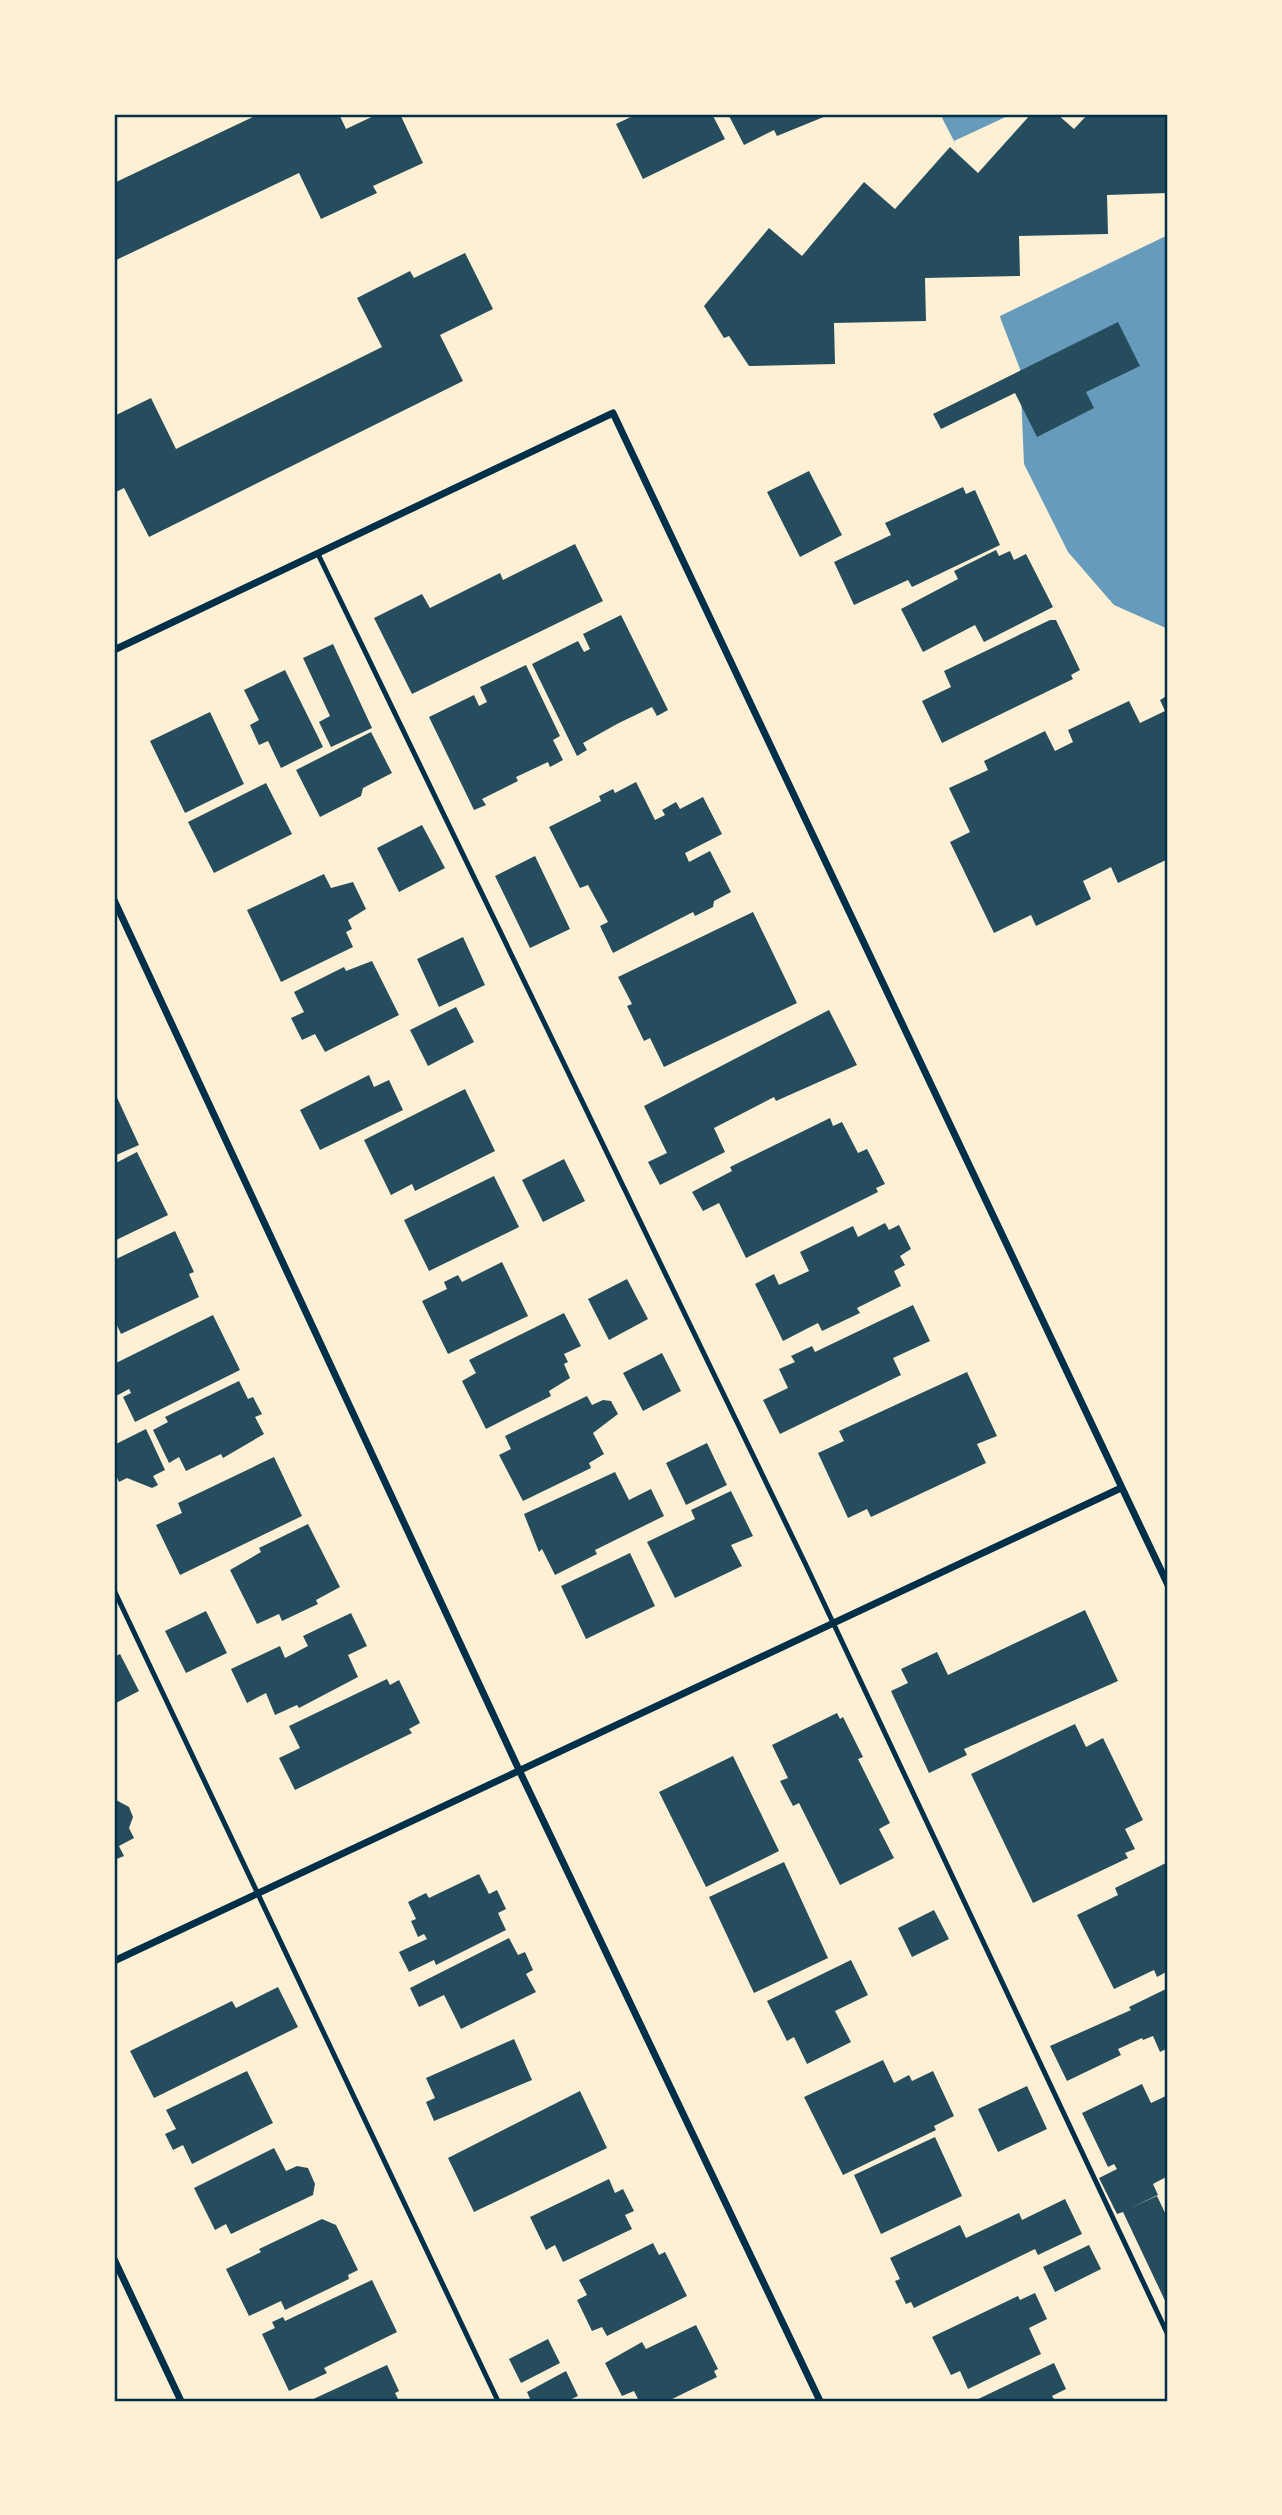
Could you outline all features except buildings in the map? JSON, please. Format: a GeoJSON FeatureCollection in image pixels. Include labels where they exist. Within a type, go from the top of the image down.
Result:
{"type":"FeatureCollection","features":[{"type":"Feature","properties":{"kind":"street"},"geometry":{"type":"LineString","coordinates":[[114,650],[613,413],[1168,1586]]}},
{"type":"Feature","properties":{"kind":"street"},"geometry":{"type":"LineString","coordinates":[[114,900],[520,1772],[820,2401]]}},
{"type":"Feature","properties":{"kind":"street"},"geometry":{"type":"LineString","coordinates":[[114,1961],[1121,1488]]}},
{"type":"Feature","properties":{"kind":"street"},"geometry":{"type":"LineString","coordinates":[[114,2259],[181,2401]]}},
{"type":"Feature","properties":{"kind":"lane"},"geometry":{"type":"LineString","coordinates":[[318,554],[834,1624],[1168,2335]]}},
{"type":"Feature","properties":{"kind":"lane"},"geometry":{"type":"LineString","coordinates":[[114,1590],[256,1895],[498,2401]]}},
{"type":"Feature","properties":{"kind":"water"},"geometry":{"type":"Polygon","coordinates":[[[940,114],[1168,114],[1168,629],[1114,605],[1068,552],[1024,464],[1020,369],[1001,320],[954,141],[940,114]]]}},
{"type":"Feature","properties":{"kind":"pier"},"geometry":{"type":"Polygon","coordinates":[[[1012,114],[1168,114],[1168,235],[998,317],[954,141],[1012,114]]]}}]}
